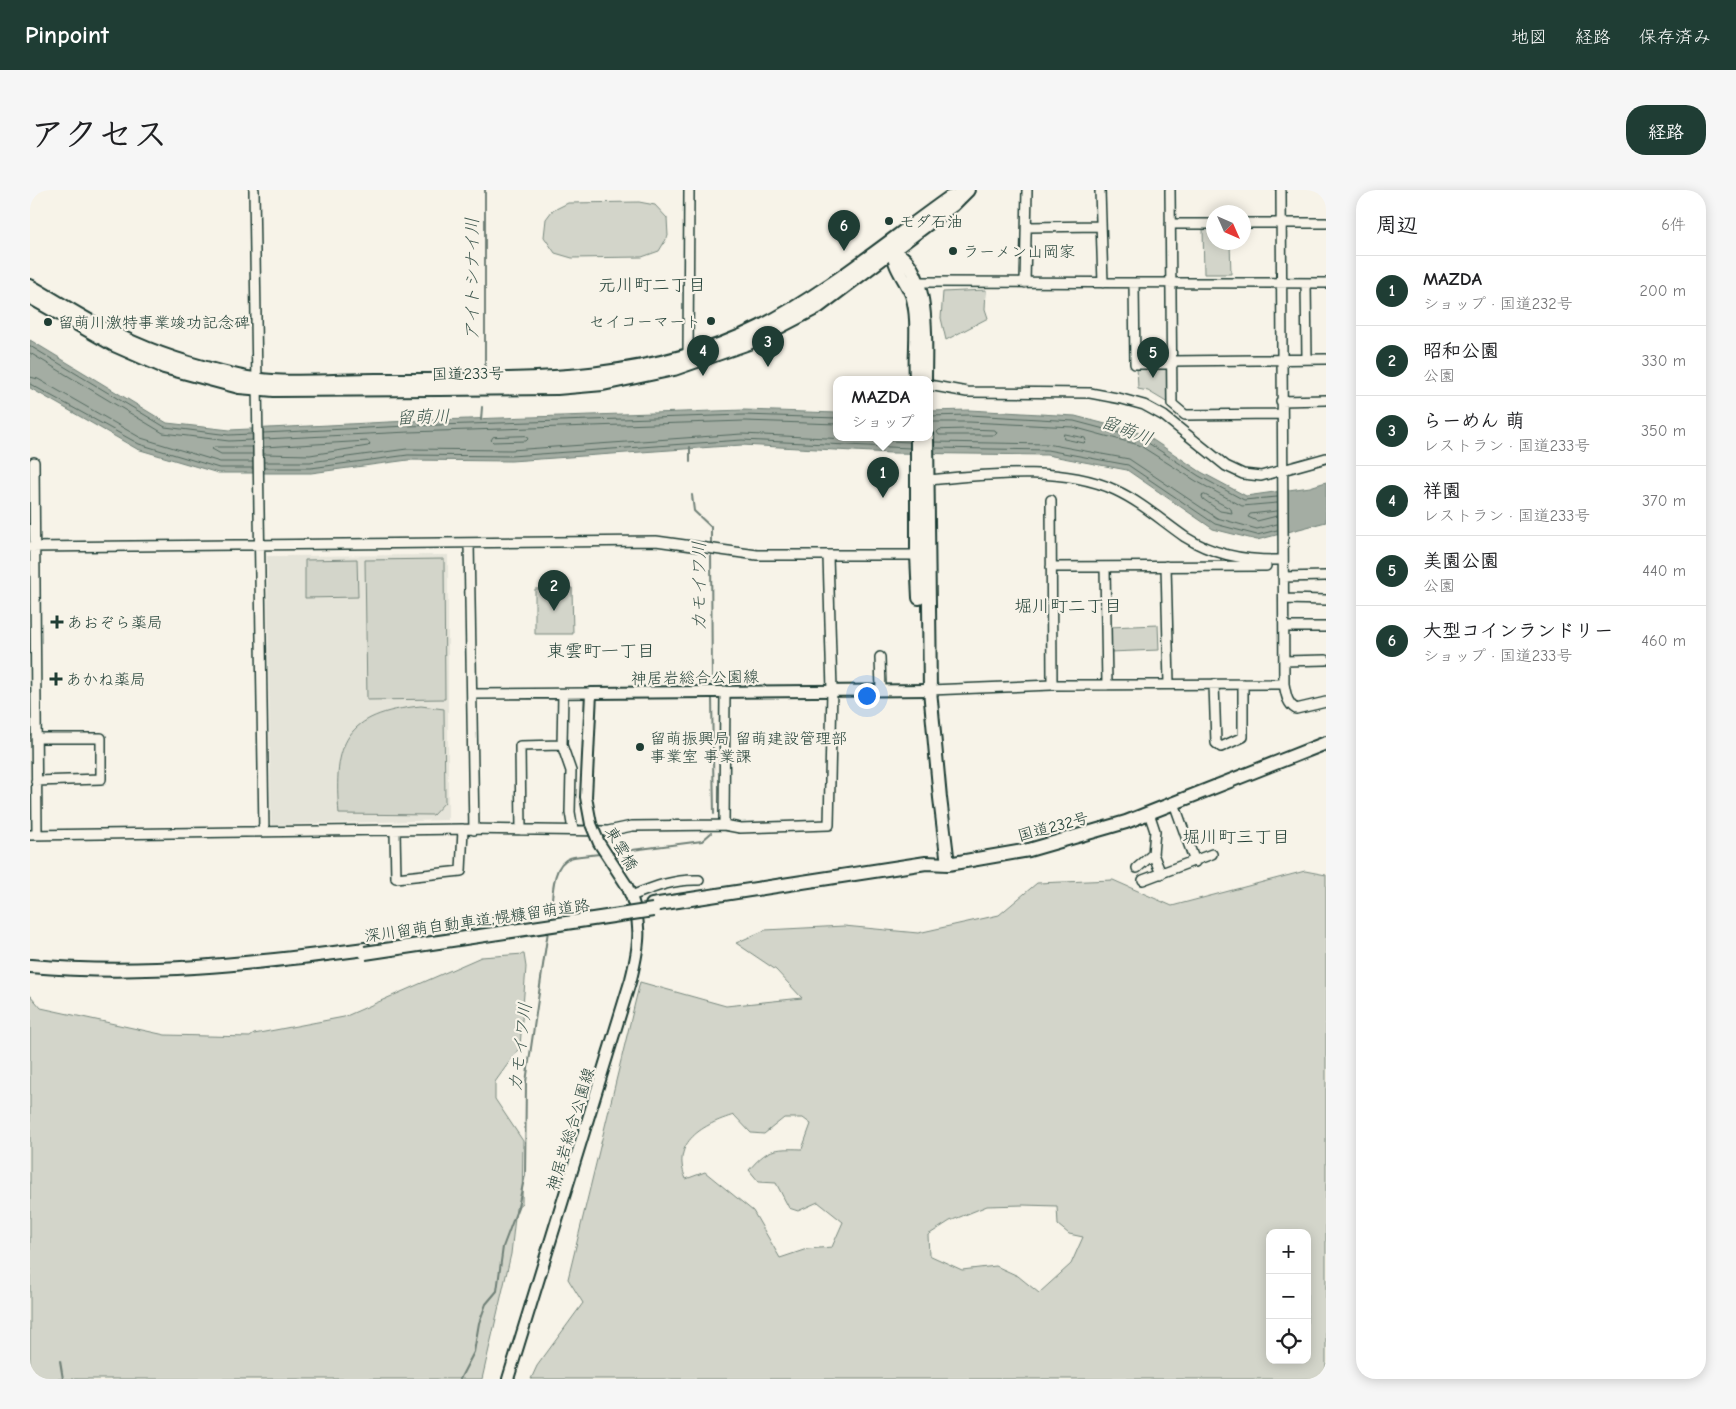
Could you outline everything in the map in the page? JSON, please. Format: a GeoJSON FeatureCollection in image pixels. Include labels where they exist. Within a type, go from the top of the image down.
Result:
{"type":"FeatureCollection","features":[{"type":"Feature","properties":{"kind":"highway","name":"国道233号"},"geometry":{"type":"LineString","coordinates":[[30,297],[114,345],[164,367],[239,387],[256,383],[557,388],[603,384],[750,343],[818,307],[885,251],[954,205],[965,192]]}},
{"type":"Feature","properties":{"kind":"highway"},"geometry":{"type":"LineString","coordinates":[[901,263],[907,235]]}},
{"type":"Feature","properties":{"kind":"highway"},"geometry":{"type":"LineString","coordinates":[[885,251],[901,263],[912,282],[922,291],[925,315],[925,376]]}},
{"type":"Feature","properties":{"kind":"highway"},"geometry":{"type":"LineString","coordinates":[[912,282],[916,376]]}},
{"type":"Feature","properties":{"kind":"highway","name":"国道233号"},"geometry":{"type":"LineString","coordinates":[[30,286],[119,336],[167,357],[241,377],[256,383]]}},
{"type":"Feature","properties":{"kind":"highway"},"geometry":{"type":"LineString","coordinates":[[918,441],[924,474]]}},
{"type":"Feature","properties":{"kind":"highway"},"geometry":{"type":"LineString","coordinates":[[926,441],[922,521],[925,674],[930,690],[948,864]]}},
{"type":"Feature","properties":{"kind":"highway","name":"国道232号"},"geometry":{"type":"LineString","coordinates":[[927,867],[1029,850],[1149,813],[1326,743]]}},
{"type":"Feature","properties":{"kind":"highway","name":"深川留萌自動車道;幌糠留萌道路"},"geometry":{"type":"LineString","coordinates":[[30,974],[166,978],[246,972],[365,951],[927,867]]}},
{"type":"Feature","properties":{"kind":"highway","name":"深川留萌自動車道;幌糠留萌道路"},"geometry":{"type":"LineString","coordinates":[[30,966],[106,971],[174,970],[255,964],[365,951]]}},
{"type":"Feature","properties":{"kind":"main road","name":"神居岩総合公園線"},"geometry":{"type":"LineString","coordinates":[[591,693],[930,690]]}},
{"type":"Feature","properties":{"kind":"main road","name":"東雲橋"},"geometry":{"type":"LineString","coordinates":[[591,693],[586,797],[591,824],[599,843],[629,891]]}},
{"type":"Feature","properties":{"kind":"main road","name":"神居岩総合公園線"},"geometry":{"type":"LineString","coordinates":[[508,1379],[631,979],[639,946],[640,932],[639,918],[629,891]]}},
{"type":"Feature","properties":{"kind":"street"},"geometry":{"type":"LineString","coordinates":[[254,190],[264,832]]}},
{"type":"Feature","properties":{"kind":"street"},"geometry":{"type":"LineString","coordinates":[[688,359],[689,190]]}},
{"type":"Feature","properties":{"kind":"street"},"geometry":{"type":"LineString","coordinates":[[1025,283],[1028,227],[1027,190]]}},
{"type":"Feature","properties":{"kind":"street"},"geometry":{"type":"LineString","coordinates":[[1100,190],[1103,283]]}},
{"type":"Feature","properties":{"kind":"street"},"geometry":{"type":"LineString","coordinates":[[1170,190],[1172,404],[1184,415],[1282,414]]}},
{"type":"Feature","properties":{"kind":"street"},"geometry":{"type":"LineString","coordinates":[[1280,190],[1284,684],[1286,698],[1292,707],[1296,709],[1326,702]]}},
{"type":"Feature","properties":{"kind":"street"},"geometry":{"type":"LineString","coordinates":[[1251,223],[1326,223]]}},
{"type":"Feature","properties":{"kind":"street"},"geometry":{"type":"LineString","coordinates":[[1170,224],[1206,224]]}},
{"type":"Feature","properties":{"kind":"street"},"geometry":{"type":"LineString","coordinates":[[1028,227],[1101,226]]}},
{"type":"Feature","properties":{"kind":"street"},"geometry":{"type":"LineString","coordinates":[[912,282],[1326,283]]}},
{"type":"Feature","properties":{"kind":"street"},"geometry":{"type":"LineString","coordinates":[[1306,283],[1307,360]]}},
{"type":"Feature","properties":{"kind":"street"},"geometry":{"type":"LineString","coordinates":[[1134,284],[1135,364],[1326,359]]}},
{"type":"Feature","properties":{"kind":"street"},"geometry":{"type":"LineString","coordinates":[[933,386],[967,392],[1090,393],[1122,398],[1144,405],[1164,416],[1226,466],[1243,474],[1261,476],[1298,468],[1326,458]]}},
{"type":"Feature","properties":{"kind":"street"},"geometry":{"type":"LineString","coordinates":[[1281,401],[1326,400]]}},
{"type":"Feature","properties":{"kind":"street"},"geometry":{"type":"LineString","coordinates":[[34,462],[32,547],[36,781],[33,835],[395,832],[463,829],[608,831],[632,826],[724,825],[740,828],[829,826],[832,690],[828,556]]}},
{"type":"Feature","properties":{"kind":"street"},"geometry":{"type":"LineString","coordinates":[[924,474],[1050,476],[1088,481],[1116,491],[1186,537],[1217,552],[1251,560],[1283,561]]}},
{"type":"Feature","properties":{"kind":"street"},"geometry":{"type":"LineString","coordinates":[[1051,500],[1052,685]]}},
{"type":"Feature","properties":{"kind":"street"},"geometry":{"type":"LineString","coordinates":[[32,547],[656,541],[757,555],[922,555]]}},
{"type":"Feature","properties":{"kind":"street"},"geometry":{"type":"LineString","coordinates":[[470,543],[474,830]]}},
{"type":"Feature","properties":{"kind":"street"},"geometry":{"type":"LineString","coordinates":[[1051,567],[1166,566],[1283,561]]}},
{"type":"Feature","properties":{"kind":"street"},"geometry":{"type":"LineString","coordinates":[[1105,566],[1107,685]]}},
{"type":"Feature","properties":{"kind":"street"},"geometry":{"type":"LineString","coordinates":[[1166,566],[1168,684]]}},
{"type":"Feature","properties":{"kind":"street"},"geometry":{"type":"LineString","coordinates":[[1284,576],[1326,576]]}},
{"type":"Feature","properties":{"kind":"street"},"geometry":{"type":"LineString","coordinates":[[1284,599],[1326,600]]}},
{"type":"Feature","properties":{"kind":"street"},"geometry":{"type":"LineString","coordinates":[[1284,627],[1326,627]]}},
{"type":"Feature","properties":{"kind":"street"},"geometry":{"type":"LineString","coordinates":[[880,658],[881,689]]}},
{"type":"Feature","properties":{"kind":"street"},"geometry":{"type":"LineString","coordinates":[[1284,661],[1326,660]]}},
{"type":"Feature","properties":{"kind":"street"},"geometry":{"type":"LineString","coordinates":[[1214,684],[1216,743],[1221,747],[1242,737],[1243,684]]}},
{"type":"Feature","properties":{"kind":"street"},"geometry":{"type":"LineString","coordinates":[[930,690],[1052,685],[1284,684]]}},
{"type":"Feature","properties":{"kind":"street"},"geometry":{"type":"LineString","coordinates":[[724,825],[725,691]]}},
{"type":"Feature","properties":{"kind":"street"},"geometry":{"type":"LineString","coordinates":[[472,694],[591,693]]}},
{"type":"Feature","properties":{"kind":"street"},"geometry":{"type":"LineString","coordinates":[[563,694],[562,745],[571,771],[570,812],[573,830]]}},
{"type":"Feature","properties":{"kind":"street"},"geometry":{"type":"LineString","coordinates":[[36,738],[101,738],[101,779],[36,781]]}},
{"type":"Feature","properties":{"kind":"street"},"geometry":{"type":"LineString","coordinates":[[521,830],[520,746],[562,745]]}},
{"type":"Feature","properties":{"kind":"street"},"geometry":{"type":"LineString","coordinates":[[1174,803],[1195,862]]}},
{"type":"Feature","properties":{"kind":"street"},"geometry":{"type":"LineString","coordinates":[[1149,813],[1155,831],[1153,854],[1161,874]]}},
{"type":"Feature","properties":{"kind":"street"},"geometry":{"type":"LineString","coordinates":[[395,832],[396,878],[461,872],[463,829]]}},
{"type":"Feature","properties":{"kind":"street"},"geometry":{"type":"LineString","coordinates":[[1137,868],[1153,854]]}},
{"type":"Feature","properties":{"kind":"street"},"geometry":{"type":"LineString","coordinates":[[1143,880],[1212,854]]}},
{"type":"Feature","properties":{"kind":"street"},"geometry":{"type":"LineString","coordinates":[[629,891],[684,879],[699,880]]}},
{"type":"Feature","properties":{"kind":"shaded area"},"geometry":{"type":"Polygon","coordinates":[[[639,202],[655,205],[667,218],[668,236],[659,251],[642,257],[572,258],[555,253],[544,237],[546,219],[552,211],[568,203],[639,202]]]}},
{"type":"Feature","properties":{"kind":"shaded area"},"geometry":{"type":"Polygon","coordinates":[[[1203,228],[1206,228],[1206,250],[1230,250],[1231,274],[1204,274],[1203,228]]]}},
{"type":"Feature","properties":{"kind":"shaded area"},"geometry":{"type":"Polygon","coordinates":[[[986,290],[985,309],[988,318],[946,340],[941,318],[943,292],[986,290]]]}},
{"type":"Feature","properties":{"kind":"shaded area"},"geometry":{"type":"Polygon","coordinates":[[[1137,367],[1168,367],[1168,403],[1148,391],[1138,389],[1137,367]]]}},
{"type":"Feature","properties":{"kind":"shaded area"},"geometry":{"type":"Polygon","coordinates":[[[448,555],[448,820],[271,825],[267,556],[448,555]]]}},
{"type":"Feature","properties":{"kind":"shaded area"},"geometry":{"type":"Polygon","coordinates":[[[357,559],[358,597],[305,598],[305,560],[357,559]]]}},
{"type":"Feature","properties":{"kind":"shaded area"},"geometry":{"type":"Polygon","coordinates":[[[444,559],[445,699],[367,700],[365,560],[444,559]]]}},
{"type":"Feature","properties":{"kind":"shaded area"},"geometry":{"type":"Polygon","coordinates":[[[572,588],[573,634],[535,634],[535,589],[572,588]]]}},
{"type":"Feature","properties":{"kind":"shaded area"},"geometry":{"type":"Polygon","coordinates":[[[1158,625],[1159,650],[1110,652],[1109,627],[1158,625]]]}},
{"type":"Feature","properties":{"kind":"shaded area"},"geometry":{"type":"Polygon","coordinates":[[[421,706],[444,709],[445,802],[433,815],[339,814],[339,768],[342,750],[349,736],[360,725],[375,716],[395,710],[421,706]]]}},
{"type":"Feature","properties":{"kind":"shaded area"},"geometry":{"type":"Polygon","coordinates":[[[1305,871],[1326,875],[1326,1379],[531,1379],[537,1366],[583,1303],[568,1279],[640,982],[726,1006],[802,998],[776,970],[736,943],[765,930],[844,926],[918,933],[999,915],[1037,883],[1113,880],[1172,906],[1305,871]],[[734,1115],[701,1129],[686,1145],[683,1155],[682,1166],[686,1179],[705,1172],[753,1211],[780,1258],[807,1249],[832,1247],[843,1222],[818,1202],[798,1211],[789,1208],[776,1183],[759,1182],[749,1170],[771,1151],[802,1149],[811,1124],[803,1118],[784,1118],[764,1134],[751,1133],[734,1115]],[[987,1206],[950,1221],[928,1235],[929,1255],[962,1270],[996,1266],[1018,1276],[1039,1293],[1071,1264],[1083,1237],[1069,1234],[1058,1225],[1057,1206],[987,1206]]]}},
{"type":"Feature","properties":{"kind":"shaded area"},"geometry":{"type":"Polygon","coordinates":[[[524,954],[526,967],[520,1047],[495,1082],[495,1099],[523,1141],[522,1203],[516,1208],[511,1254],[482,1379],[30,1379],[30,995],[41,1008],[165,1035],[250,1037],[254,1034],[344,1017],[481,957],[524,954]]]}},
{"type":"Feature","properties":{"kind":"water","name":"留萌川"},"geometry":{"type":"Polygon","coordinates":[[[30,340],[167,423],[230,430],[408,421],[744,410],[833,413],[833,441],[933,441],[933,411],[969,410],[1075,416],[1144,434],[1201,472],[1246,496],[1310,487],[1326,482],[1326,522],[1257,540],[1213,529],[1127,470],[1047,455],[891,453],[742,445],[511,461],[408,460],[311,473],[218,473],[137,449],[30,388],[30,340]]]}},
{"type":"Feature","properties":{"kind":"waterway","name":"アイトシナイ川"},"geometry":{"type":"LineString","coordinates":[[485,190],[485,368]]}},
{"type":"Feature","properties":{"kind":"waterway","name":"アイトシナイ川"},"geometry":{"type":"LineString","coordinates":[[481,420],[482,407]]}},
{"type":"Feature","properties":{"kind":"waterway","name":"カモイワ川"},"geometry":{"type":"LineString","coordinates":[[690,447],[690,462]]}},
{"type":"Feature","properties":{"kind":"waterway","name":"カモイワ川"},"geometry":{"type":"LineString","coordinates":[[692,495],[694,511],[711,527],[711,546]]}},
{"type":"Feature","properties":{"kind":"waterway","name":"カモイワ川"},"geometry":{"type":"LineString","coordinates":[[711,551],[712,684]]}},
{"type":"Feature","properties":{"kind":"waterway","name":"カモイワ川"},"geometry":{"type":"LineString","coordinates":[[712,698],[714,814]]}},
{"type":"Feature","properties":{"kind":"waterway","name":"カモイワ川"},"geometry":{"type":"LineString","coordinates":[[609,853],[702,841],[711,833]]}},
{"type":"Feature","properties":{"kind":"waterway","name":"カモイワ川"},"geometry":{"type":"LineString","coordinates":[[550,919],[552,894],[559,868],[570,858],[601,854]]}},
{"type":"Feature","properties":{"kind":"waterway","name":"カモイワ川"},"geometry":{"type":"LineString","coordinates":[[460,1379],[474,1352],[479,1323],[486,1304],[497,1291],[503,1247],[518,1207],[525,1175],[526,1082],[548,931]]}},
{"type":"Feature","properties":{"kind":"waterway"},"geometry":{"type":"LineString","coordinates":[[60,1361],[63,1379]]}},
{"type":"Feature","properties":{"kind":"place","name":"モダ石油"},"geometry":{"type":"Point","coordinates":[889,221]}},
{"type":"Feature","properties":{"kind":"place","name":"大型コインランドリー"},"geometry":{"type":"Point","coordinates":[844,251]}},
{"type":"Feature","properties":{"kind":"place","name":"ラーメン山岡家"},"geometry":{"type":"Point","coordinates":[953,251]}},
{"type":"Feature","properties":{"kind":"place","name":"セイコーマート"},"geometry":{"type":"Point","coordinates":[711,321]}},
{"type":"Feature","properties":{"kind":"place","name":"留萌川激特事業竣功記念碑"},"geometry":{"type":"Point","coordinates":[48,322]}},
{"type":"Feature","properties":{"kind":"place","name":"らーめん 萌"},"geometry":{"type":"Point","coordinates":[768,367]}},
{"type":"Feature","properties":{"kind":"place","name":"祥園"},"geometry":{"type":"Point","coordinates":[703,376]}},
{"type":"Feature","properties":{"kind":"place","name":"美園公園"},"geometry":{"type":"Point","coordinates":[1153,378]}},
{"type":"Feature","properties":{"kind":"place","name":"MAZDA"},"geometry":{"type":"Point","coordinates":[883,498]}},
{"type":"Feature","properties":{"kind":"place","name":"昭和公園"},"geometry":{"type":"Point","coordinates":[554,611]}},
{"type":"Feature","properties":{"kind":"place","name":"あおぞら薬局"},"geometry":{"type":"Point","coordinates":[57,622]}},
{"type":"Feature","properties":{"kind":"place","name":"あかね薬局"},"geometry":{"type":"Point","coordinates":[56,679]}},
{"type":"Feature","properties":{"kind":"place","name":"留萌振興局 留萌建設管理部 事業室 事業課"},"geometry":{"type":"Point","coordinates":[640,747]}},
{"type":"Feature","properties":{"kind":"district","name":"元川町二丁目"},"geometry":{"type":"Point","coordinates":[652,285]}},
{"type":"Feature","properties":{"kind":"district","name":"堀川町二丁目"},"geometry":{"type":"Point","coordinates":[1068,606]}},
{"type":"Feature","properties":{"kind":"district","name":"東雲町一丁目"},"geometry":{"type":"Point","coordinates":[601,651]}},
{"type":"Feature","properties":{"kind":"district","name":"堀川町三丁目"},"geometry":{"type":"Point","coordinates":[1236,837]}}]}
